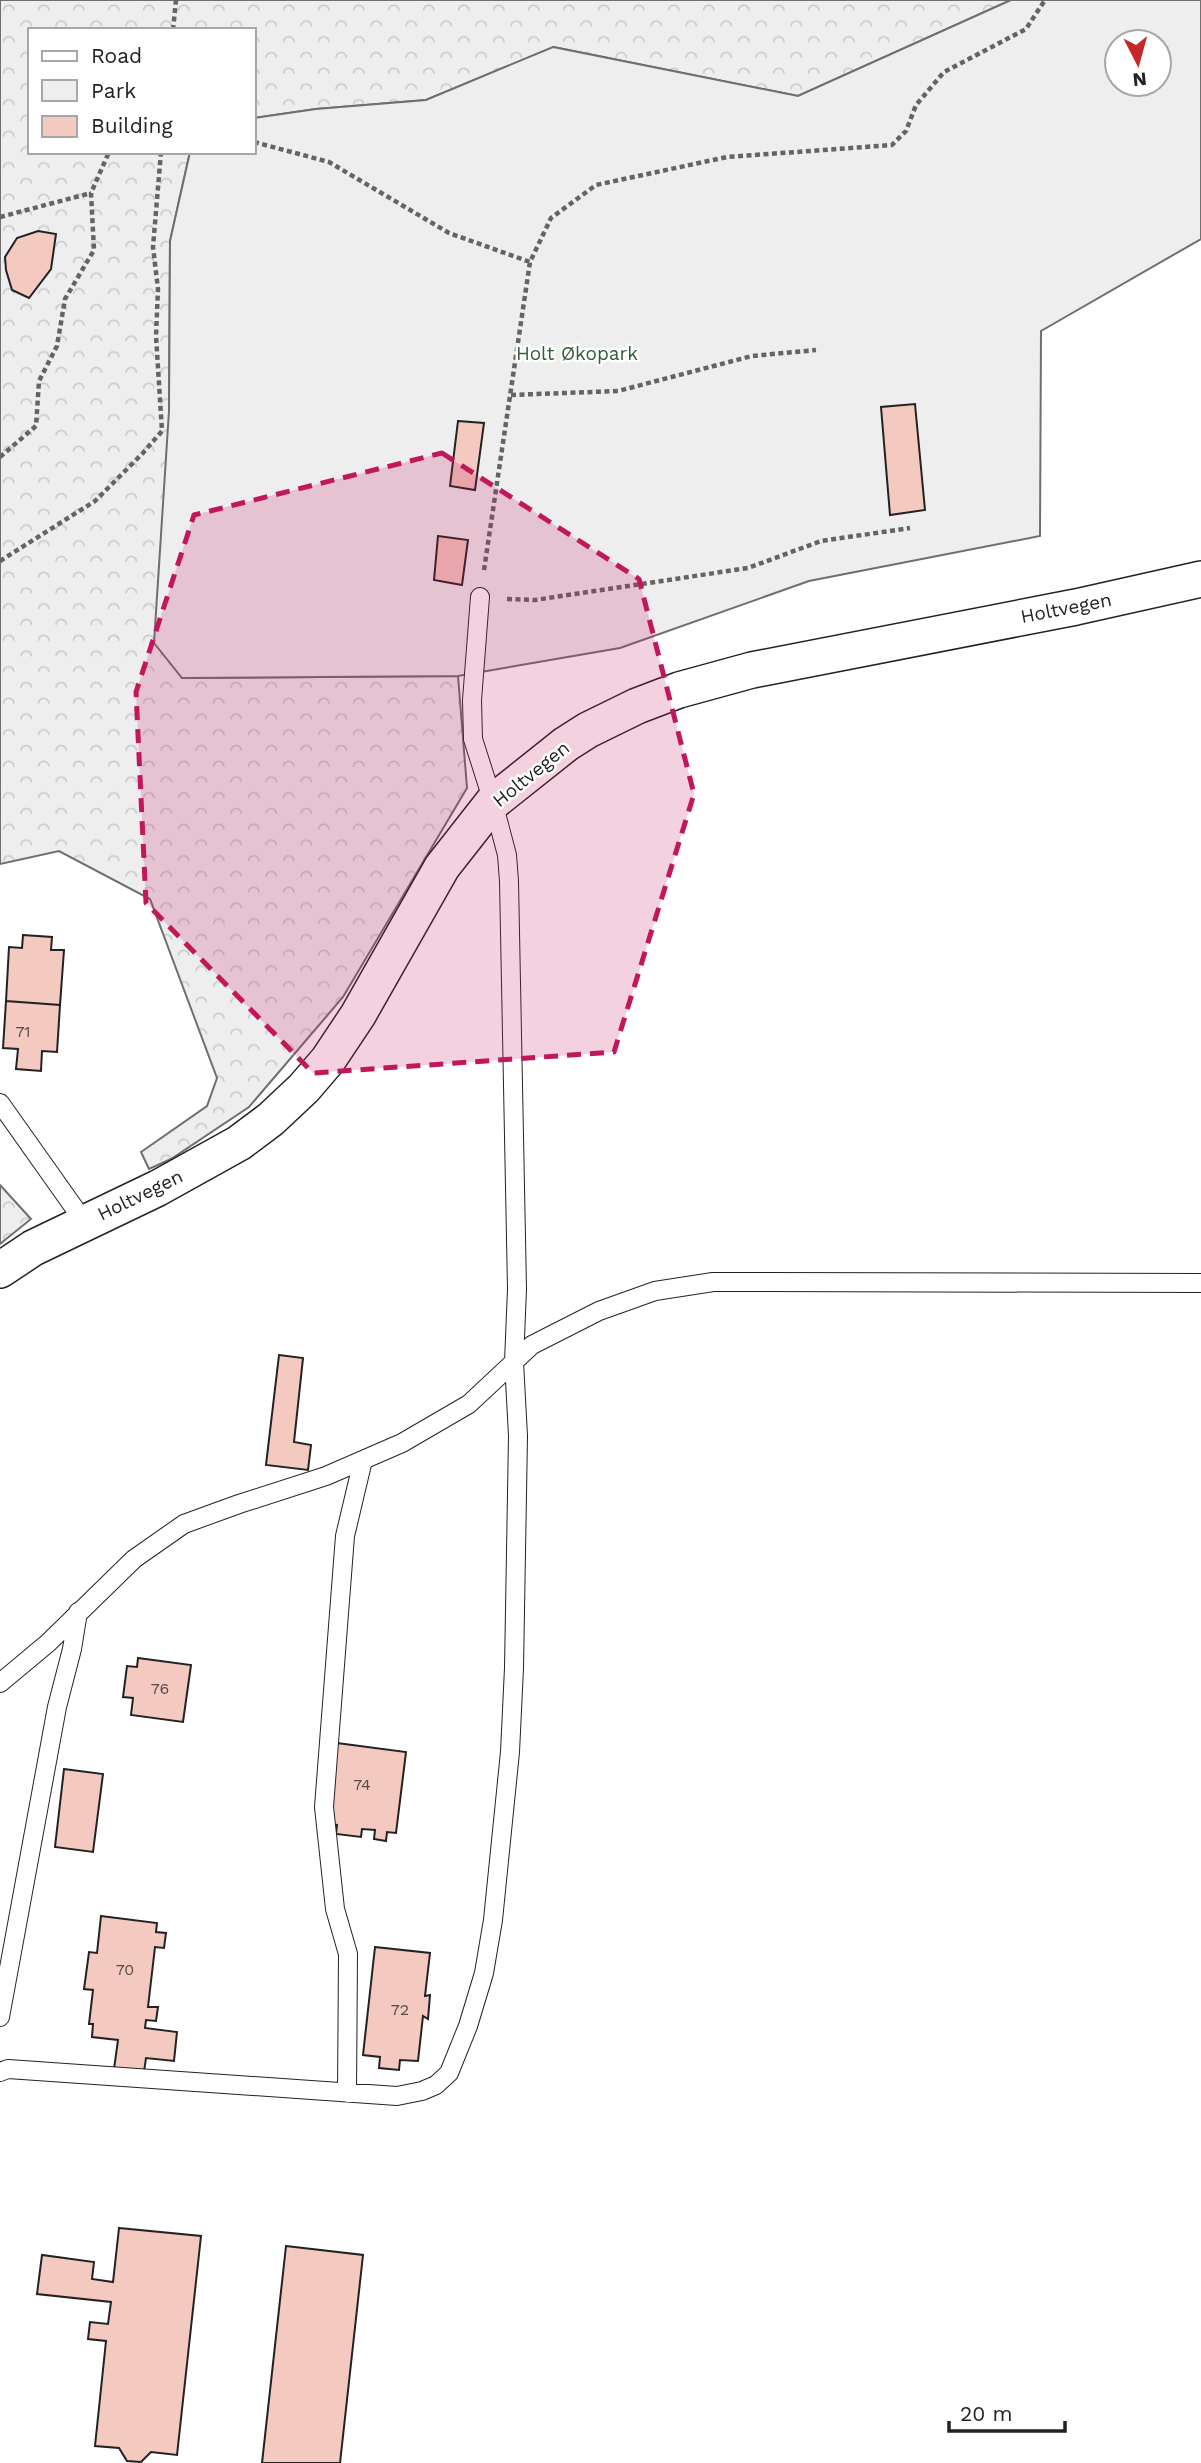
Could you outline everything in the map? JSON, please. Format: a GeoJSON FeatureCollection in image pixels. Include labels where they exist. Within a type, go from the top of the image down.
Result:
{"type":"FeatureCollection","features":[{"type":"Feature","properties":{"kind":"street","name":"Holtvegen"},"geometry":{"type":"LineString","coordinates":[[0,1270],[33,1248],[158,1188],[239,1143],[304,1088],[328,1060],[358,1015],[443,867],[493,802],[566,744],[588,730],[637,706],[679,690],[784,662],[844,653],[938,632],[1076,607],[1201,579]]}},
{"type":"Feature","properties":{"kind":"lane"},"geometry":{"type":"LineString","coordinates":[[0,2071],[397,2096],[436,2085],[449,2073],[458,2055],[484,1973],[496,1895],[510,1752],[518,1436],[514,1362],[517,1289],[509,881],[507,855],[472,739],[472,700],[480,597]]}},
{"type":"Feature","properties":{"kind":"lane"},"geometry":{"type":"LineString","coordinates":[[0,1103],[85,1223]]}},
{"type":"Feature","properties":{"kind":"lane"},"geometry":{"type":"LineString","coordinates":[[0,1683],[48,1643],[134,1559],[184,1524],[239,1503],[326,1476],[402,1443],[469,1404],[531,1345],[599,1311],[655,1291],[713,1282],[1201,1283]]}},
{"type":"Feature","properties":{"kind":"lane"},"geometry":{"type":"LineString","coordinates":[[347,2093],[348,1954],[335,1909],[324,1807],[345,1536],[363,1460]]}},
{"type":"Feature","properties":{"kind":"lane"},"geometry":{"type":"LineString","coordinates":[[0,2017],[57,1707],[72,1649],[78,1612]]}},
{"type":"Feature","properties":{"kind":"path"},"geometry":{"type":"LineString","coordinates":[[173,28],[176,0]]}},
{"type":"Feature","properties":{"kind":"path"},"geometry":{"type":"LineString","coordinates":[[910,528],[821,541],[748,568],[536,600],[480,597],[530,262],[551,218],[596,185],[727,157],[892,145],[906,131],[916,105],[944,72],[1026,29],[1045,0]]}},
{"type":"Feature","properties":{"kind":"path"},"geometry":{"type":"LineString","coordinates":[[256,143],[329,163],[449,233],[530,262]]}},
{"type":"Feature","properties":{"kind":"path"},"geometry":{"type":"LineString","coordinates":[[0,457],[36,426],[39,381],[57,346],[65,299],[94,250],[91,193],[108,154]]}},
{"type":"Feature","properties":{"kind":"path"},"geometry":{"type":"LineString","coordinates":[[0,561],[95,501],[162,431],[156,336],[158,289],[153,247],[161,154]]}},
{"type":"Feature","properties":{"kind":"path"},"geometry":{"type":"LineString","coordinates":[[0,217],[91,193]]}},
{"type":"Feature","properties":{"kind":"path"},"geometry":{"type":"LineString","coordinates":[[511,395],[618,391],[751,356],[816,350]]}},
{"type":"Feature","properties":{"kind":"highlighted area"},"geometry":{"type":"Polygon","coordinates":[[[442,453],[639,579],[694,794],[614,1052],[313,1073],[146,903],[136,692],[194,515],[442,453]]]}},
{"type":"Feature","properties":{"kind":"green space"},"geometry":{"type":"Polygon","coordinates":[[[0,0],[1011,0],[798,96],[554,47],[426,100],[316,109],[256,118],[256,28],[28,28],[28,154],[190,154],[170,241],[169,411],[182,678],[458,676],[467,788],[343,997],[249,1107],[171,1159],[149,1169],[141,1152],[207,1106],[217,1078],[150,899],[59,851],[0,864],[0,0]]]}},
{"type":"Feature","properties":{"kind":"green space","name":"Holt Økopark"},"geometry":{"type":"Polygon","coordinates":[[[1011,0],[1201,0],[1201,239],[1041,331],[1040,536],[809,581],[620,648],[458,676],[182,678],[154,643],[169,411],[170,241],[190,154],[256,154],[256,118],[316,109],[426,100],[553,47],[798,96],[1011,0]]]}},
{"type":"Feature","properties":{"kind":"green space"},"geometry":{"type":"Polygon","coordinates":[[[0,1185],[31,1219],[0,1244],[0,1185]]]}},
{"type":"Feature","properties":{"kind":"building"},"geometry":{"type":"Polygon","coordinates":[[[38,231],[56,234],[51,269],[29,298],[12,290],[5,257],[17,238],[38,231]]]}},
{"type":"Feature","properties":{"kind":"building"},"geometry":{"type":"Polygon","coordinates":[[[915,404],[925,510],[890,515],[881,407],[915,404]]]}},
{"type":"Feature","properties":{"kind":"building"},"geometry":{"type":"Polygon","coordinates":[[[458,421],[484,423],[475,490],[450,486],[458,421]]]}},
{"type":"Feature","properties":{"kind":"building"},"geometry":{"type":"Polygon","coordinates":[[[438,536],[468,540],[462,585],[434,580],[438,536]]]}},
{"type":"Feature","properties":{"kind":"building"},"geometry":{"type":"Polygon","coordinates":[[[23,935],[52,937],[51,950],[64,950],[60,1005],[6,1001],[9,947],[22,948],[23,935]]]}},
{"type":"Feature","properties":{"kind":"building"},"geometry":{"type":"Polygon","coordinates":[[[6,1001],[60,1005],[57,1052],[42,1051],[41,1071],[16,1069],[18,1049],[3,1048],[6,1001]]]}},
{"type":"Feature","properties":{"kind":"building"},"geometry":{"type":"Polygon","coordinates":[[[279,1355],[303,1358],[294,1442],[311,1445],[308,1470],[266,1465],[279,1355]]]}},
{"type":"Feature","properties":{"kind":"building"},"geometry":{"type":"Polygon","coordinates":[[[138,1658],[191,1665],[183,1722],[131,1715],[133,1698],[123,1697],[127,1666],[137,1667],[138,1658]]]}},
{"type":"Feature","properties":{"kind":"building"},"geometry":{"type":"Polygon","coordinates":[[[337,1743],[406,1752],[396,1833],[387,1832],[386,1841],[374,1839],[375,1830],[362,1829],[361,1837],[336,1834],[337,1825],[327,1824],[337,1743]]]}},
{"type":"Feature","properties":{"kind":"building"},"geometry":{"type":"Polygon","coordinates":[[[64,1769],[103,1774],[93,1852],[55,1847],[64,1769]]]}},
{"type":"Feature","properties":{"kind":"building"},"geometry":{"type":"Polygon","coordinates":[[[101,1916],[157,1923],[156,1932],[166,1933],[164,1948],[155,1947],[148,2007],[158,2007],[156,2021],[146,2020],[145,2028],[177,2032],[174,2061],[146,2058],[144,2072],[114,2069],[118,2040],[92,2037],[93,2024],[89,2024],[93,1990],[84,1989],[89,1952],[97,1953],[101,1916]]]}},
{"type":"Feature","properties":{"kind":"building"},"geometry":{"type":"Polygon","coordinates":[[[375,1947],[430,1953],[425,1996],[430,1995],[428,2019],[423,2016],[418,2061],[400,2060],[399,2070],[379,2068],[380,2057],[363,2055],[375,1947]]]}},
{"type":"Feature","properties":{"kind":"building"},"geometry":{"type":"Polygon","coordinates":[[[119,2228],[201,2236],[177,2455],[151,2452],[141,2462],[127,2461],[119,2448],[95,2446],[106,2341],[88,2339],[90,2322],[108,2324],[111,2302],[37,2294],[42,2255],[94,2262],[92,2279],[113,2282],[119,2228]]]}},
{"type":"Feature","properties":{"kind":"building"},"geometry":{"type":"Polygon","coordinates":[[[286,2246],[363,2255],[340,2463],[262,2463],[286,2246]]]}}]}
